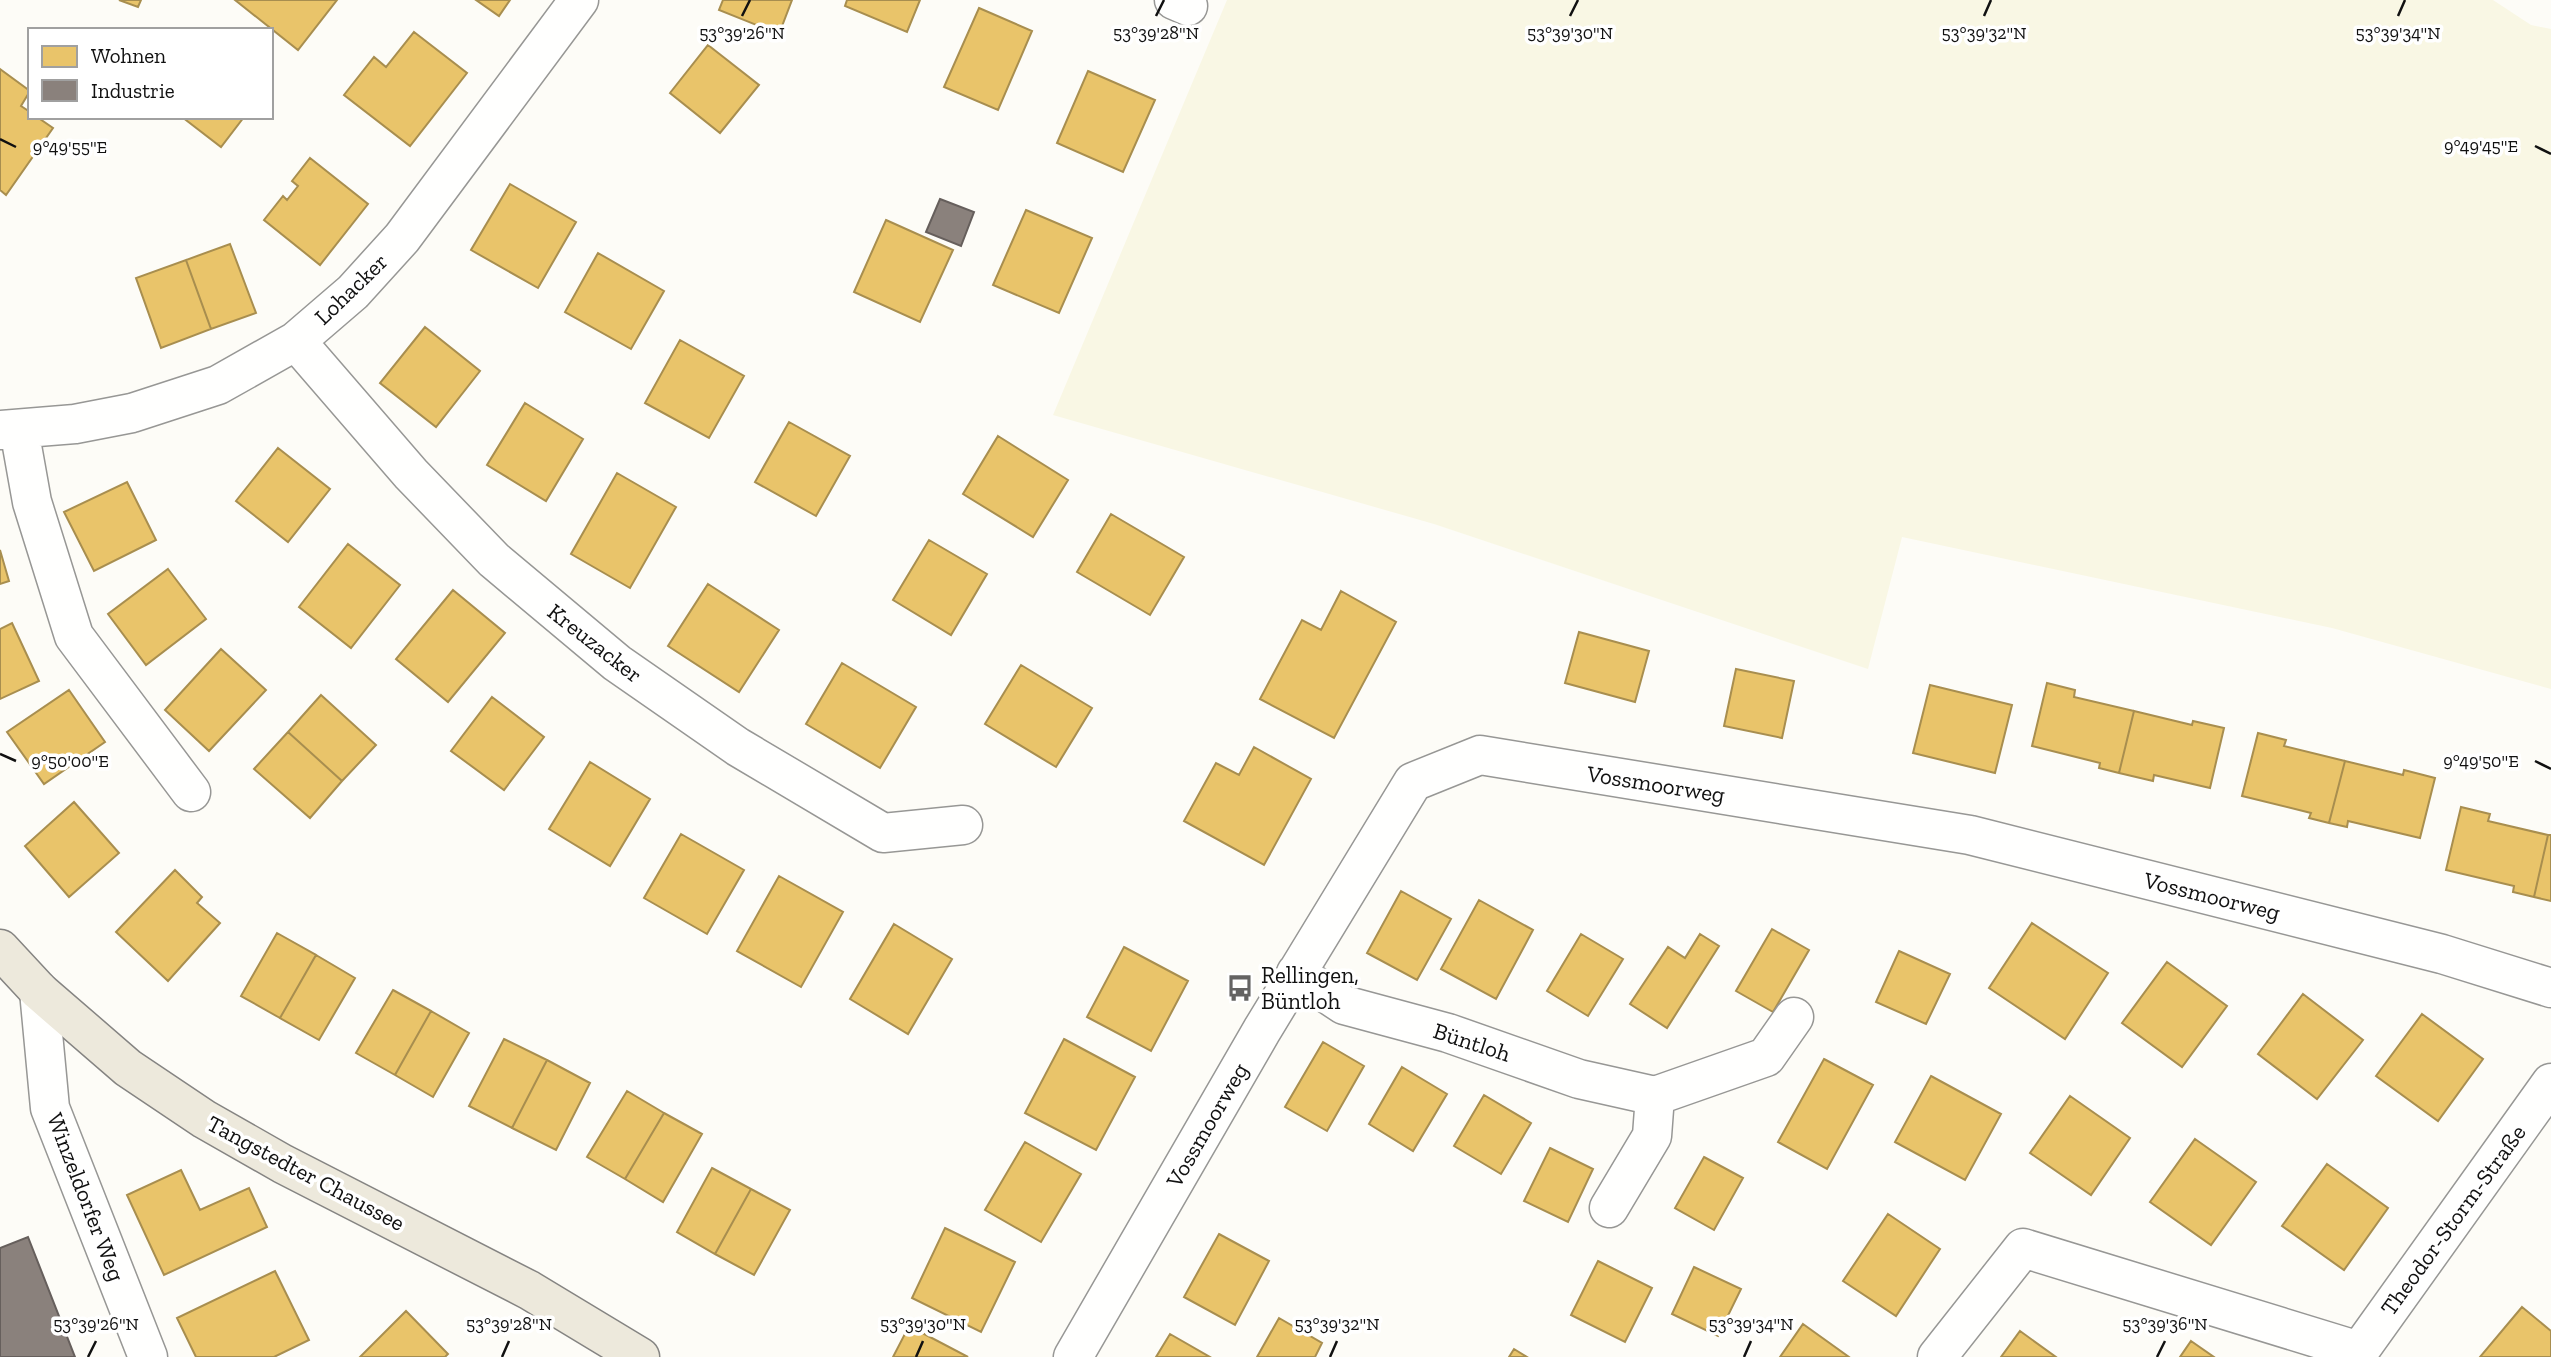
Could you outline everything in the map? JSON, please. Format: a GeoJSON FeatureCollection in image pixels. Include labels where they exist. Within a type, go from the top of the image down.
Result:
{"type":"FeatureCollection","features":[{"type":"Feature","properties":{"kind":"main road","name":"Tangstedter Chaussee"},"geometry":{"type":"LineString","coordinates":[[0,949],[39,992],[128,1068],[204,1119],[282,1164],[529,1290],[640,1357]]}},
{"type":"Feature","properties":{"kind":"street","name":"Lohacker"},"geometry":{"type":"LineString","coordinates":[[191,792],[74,636],[10,429],[75,424],[132,413],[218,386],[296,341],[353,292],[402,237],[579,0]]}},
{"type":"Feature","properties":{"kind":"street","name":"Kreuzacker"},"geometry":{"type":"LineString","coordinates":[[296,341],[411,474],[494,560],[617,663],[738,747],[883,833],[962,825]]}},
{"type":"Feature","properties":{"kind":"street","name":"Vossmoorweg"},"geometry":{"type":"LineString","coordinates":[[1073,1357],[1296,973],[1413,782],[1480,755],[1970,835],[2442,954],[2551,988]]}},
{"type":"Feature","properties":{"kind":"street","name":"Büntloh"},"geometry":{"type":"LineString","coordinates":[[1296,973],[1344,1005],[1448,1033],[1579,1079],[1655,1096]]}},
{"type":"Feature","properties":{"kind":"street","name":"Winzeldorfer Weg"},"geometry":{"type":"LineString","coordinates":[[39,992],[50,1108],[148,1357]]}},
{"type":"Feature","properties":{"kind":"street"},"geometry":{"type":"LineString","coordinates":[[1609,1208],[1652,1136],[1655,1096],[1766,1057],[1794,1017]]}},
{"type":"Feature","properties":{"kind":"street","name":"Theodor-Storm-Straße"},"geometry":{"type":"LineString","coordinates":[[2357,1354],[2551,1083]]}},
{"type":"Feature","properties":{"kind":"street"},"geometry":{"type":"LineString","coordinates":[[1937,1357],[2023,1248],[2357,1354]]}},
{"type":"Feature","properties":{"kind":"shaded area"},"geometry":{"type":"Polygon","coordinates":[[[1227,0],[2493,0],[2531,25],[2551,29],[2551,689],[2332,628],[1902,537],[1868,669],[1434,524],[1053,415],[1227,0]]]}},
{"type":"Feature","properties":{"kind":"building: Wohnen"},"geometry":{"type":"Polygon","coordinates":[[[119,0],[141,0],[138,7],[119,0]]]}},
{"type":"Feature","properties":{"kind":"building: Wohnen"},"geometry":{"type":"Polygon","coordinates":[[[235,0],[337,0],[298,50],[235,0]]]}},
{"type":"Feature","properties":{"kind":"building: Wohnen"},"geometry":{"type":"Polygon","coordinates":[[[476,0],[510,0],[499,16],[476,0]]]}},
{"type":"Feature","properties":{"kind":"building: Wohnen"},"geometry":{"type":"Polygon","coordinates":[[[723,0],[792,0],[779,34],[719,10],[723,0]]]}},
{"type":"Feature","properties":{"kind":"building: Wohnen"},"geometry":{"type":"Polygon","coordinates":[[[847,0],[920,0],[907,32],[845,6],[847,0]]]}},
{"type":"Feature","properties":{"kind":"building: Wohnen"},"geometry":{"type":"Polygon","coordinates":[[[979,8],[1032,31],[998,110],[944,87],[979,8]]]}},
{"type":"Feature","properties":{"kind":"building: Wohnen"},"geometry":{"type":"Polygon","coordinates":[[[414,32],[467,73],[410,146],[344,95],[374,57],[386,67],[414,32]]]}},
{"type":"Feature","properties":{"kind":"building: Wohnen"},"geometry":{"type":"Polygon","coordinates":[[[708,45],[759,85],[720,133],[670,93],[708,45]]]}},
{"type":"Feature","properties":{"kind":"building: Wohnen"},"geometry":{"type":"Polygon","coordinates":[[[0,69],[28,90],[21,106],[28,111],[28,119],[40,119],[53,128],[6,195],[0,190],[0,69]]]}},
{"type":"Feature","properties":{"kind":"building: Wohnen"},"geometry":{"type":"Polygon","coordinates":[[[1088,71],[1155,100],[1123,172],[1057,143],[1088,71]]]}},
{"type":"Feature","properties":{"kind":"building: Wohnen"},"geometry":{"type":"Polygon","coordinates":[[[185,119],[242,119],[221,147],[185,119]]]}},
{"type":"Feature","properties":{"kind":"building: Wohnen"},"geometry":{"type":"Polygon","coordinates":[[[310,158],[368,204],[320,265],[264,220],[283,196],[287,200],[298,186],[292,181],[310,158]]]}},
{"type":"Feature","properties":{"kind":"building: Wohnen"},"geometry":{"type":"Polygon","coordinates":[[[510,184],[576,222],[538,288],[471,250],[510,184]]]}},
{"type":"Feature","properties":{"kind":"building: Wohnen"},"geometry":{"type":"Polygon","coordinates":[[[1026,210],[1092,238],[1059,313],[993,285],[1026,210]]]}},
{"type":"Feature","properties":{"kind":"building: Wohnen"},"geometry":{"type":"Polygon","coordinates":[[[886,220],[953,250],[920,322],[854,292],[886,220]]]}},
{"type":"Feature","properties":{"kind":"building: Wohnen"},"geometry":{"type":"Polygon","coordinates":[[[230,244],[256,313],[211,329],[186,260],[230,244]]]}},
{"type":"Feature","properties":{"kind":"building: Wohnen"},"geometry":{"type":"Polygon","coordinates":[[[598,253],[664,291],[631,349],[565,312],[598,253]]]}},
{"type":"Feature","properties":{"kind":"building: Wohnen"},"geometry":{"type":"Polygon","coordinates":[[[186,260],[211,329],[161,348],[136,278],[186,260]]]}},
{"type":"Feature","properties":{"kind":"building: Wohnen"},"geometry":{"type":"Polygon","coordinates":[[[425,327],[480,371],[436,427],[380,383],[425,327]]]}},
{"type":"Feature","properties":{"kind":"building: Wohnen"},"geometry":{"type":"Polygon","coordinates":[[[680,340],[744,376],[709,438],[645,403],[680,340]]]}},
{"type":"Feature","properties":{"kind":"building: Wohnen"},"geometry":{"type":"Polygon","coordinates":[[[525,403],[583,439],[546,501],[487,465],[525,403]]]}},
{"type":"Feature","properties":{"kind":"building: Wohnen"},"geometry":{"type":"Polygon","coordinates":[[[789,422],[850,456],[816,516],[755,482],[789,422]]]}},
{"type":"Feature","properties":{"kind":"building: Wohnen"},"geometry":{"type":"Polygon","coordinates":[[[998,436],[1068,480],[1033,537],[963,494],[998,436]]]}},
{"type":"Feature","properties":{"kind":"building: Wohnen"},"geometry":{"type":"Polygon","coordinates":[[[278,448],[330,489],[288,542],[236,501],[278,448]]]}},
{"type":"Feature","properties":{"kind":"building: Wohnen"},"geometry":{"type":"Polygon","coordinates":[[[617,473],[676,507],[630,588],[571,554],[617,473]]]}},
{"type":"Feature","properties":{"kind":"building: Wohnen"},"geometry":{"type":"Polygon","coordinates":[[[127,482],[156,540],[94,571],[64,512],[127,482]]]}},
{"type":"Feature","properties":{"kind":"building: Wohnen"},"geometry":{"type":"Polygon","coordinates":[[[1111,514],[1184,557],[1150,615],[1077,572],[1111,514]]]}},
{"type":"Feature","properties":{"kind":"building: Wohnen"},"geometry":{"type":"Polygon","coordinates":[[[929,540],[987,574],[951,635],[893,600],[929,540]]]}},
{"type":"Feature","properties":{"kind":"building: Wohnen"},"geometry":{"type":"Polygon","coordinates":[[[348,544],[400,585],[351,648],[299,607],[348,544]]]}},
{"type":"Feature","properties":{"kind":"building: Wohnen"},"geometry":{"type":"Polygon","coordinates":[[[0,550],[9,581],[0,584],[0,550]]]}},
{"type":"Feature","properties":{"kind":"building: Wohnen"},"geometry":{"type":"Polygon","coordinates":[[[168,569],[206,619],[146,665],[108,614],[168,569]]]}},
{"type":"Feature","properties":{"kind":"building: Wohnen"},"geometry":{"type":"Polygon","coordinates":[[[708,584],[779,630],[739,692],[668,646],[708,584]]]}},
{"type":"Feature","properties":{"kind":"building: Wohnen"},"geometry":{"type":"Polygon","coordinates":[[[453,590],[505,633],[448,702],[396,659],[453,590]]]}},
{"type":"Feature","properties":{"kind":"building: Wohnen"},"geometry":{"type":"Polygon","coordinates":[[[1341,591],[1396,622],[1334,738],[1260,699],[1302,620],[1321,630],[1341,591]]]}},
{"type":"Feature","properties":{"kind":"building: Wohnen"},"geometry":{"type":"Polygon","coordinates":[[[12,623],[39,681],[0,699],[0,629],[12,623]]]}},
{"type":"Feature","properties":{"kind":"building: Wohnen"},"geometry":{"type":"Polygon","coordinates":[[[1579,632],[1649,651],[1635,702],[1565,683],[1579,632]]]}},
{"type":"Feature","properties":{"kind":"building: Wohnen"},"geometry":{"type":"Polygon","coordinates":[[[221,649],[266,690],[209,751],[165,710],[221,649]]]}},
{"type":"Feature","properties":{"kind":"building: Wohnen"},"geometry":{"type":"Polygon","coordinates":[[[842,663],[916,707],[880,768],[806,724],[842,663]]]}},
{"type":"Feature","properties":{"kind":"building: Wohnen"},"geometry":{"type":"Polygon","coordinates":[[[1021,665],[1092,708],[1056,767],[985,724],[1021,665]]]}},
{"type":"Feature","properties":{"kind":"building: Wohnen"},"geometry":{"type":"Polygon","coordinates":[[[1736,669],[1794,681],[1782,738],[1724,726],[1736,669]]]}},
{"type":"Feature","properties":{"kind":"building: Wohnen"},"geometry":{"type":"Polygon","coordinates":[[[2047,683],[2075,690],[2074,697],[2134,711],[2119,773],[2099,768],[2100,763],[2032,746],[2047,683]]]}},
{"type":"Feature","properties":{"kind":"building: Wohnen"},"geometry":{"type":"Polygon","coordinates":[[[1930,685],[2012,705],[1995,773],[1913,753],[1930,685]]]}},
{"type":"Feature","properties":{"kind":"building: Wohnen"},"geometry":{"type":"Polygon","coordinates":[[[69,690],[105,742],[44,784],[7,732],[69,690]]]}},
{"type":"Feature","properties":{"kind":"building: Wohnen"},"geometry":{"type":"Polygon","coordinates":[[[321,695],[376,745],[342,781],[288,732],[321,695]]]}},
{"type":"Feature","properties":{"kind":"building: Wohnen"},"geometry":{"type":"Polygon","coordinates":[[[492,697],[544,737],[504,790],[451,751],[492,697]]]}},
{"type":"Feature","properties":{"kind":"building: Wohnen"},"geometry":{"type":"Polygon","coordinates":[[[2134,711],[2192,725],[2193,721],[2224,728],[2210,788],[2154,775],[2153,781],[2119,773],[2134,711]]]}},
{"type":"Feature","properties":{"kind":"building: Wohnen"},"geometry":{"type":"Polygon","coordinates":[[[288,732],[342,781],[310,818],[254,769],[288,732]]]}},
{"type":"Feature","properties":{"kind":"building: Wohnen"},"geometry":{"type":"Polygon","coordinates":[[[2258,733],[2286,740],[2284,746],[2345,761],[2329,823],[2309,818],[2311,813],[2242,796],[2258,733]]]}},
{"type":"Feature","properties":{"kind":"building: Wohnen"},"geometry":{"type":"Polygon","coordinates":[[[1254,747],[1311,779],[1264,865],[1184,821],[1216,763],[1239,775],[1254,747]]]}},
{"type":"Feature","properties":{"kind":"building: Wohnen"},"geometry":{"type":"Polygon","coordinates":[[[2345,761],[2403,775],[2404,770],[2435,778],[2420,838],[2348,821],[2347,827],[2329,823],[2345,761]]]}},
{"type":"Feature","properties":{"kind":"building: Wohnen"},"geometry":{"type":"Polygon","coordinates":[[[590,762],[650,799],[610,866],[549,829],[590,762]]]}},
{"type":"Feature","properties":{"kind":"building: Wohnen"},"geometry":{"type":"Polygon","coordinates":[[[74,802],[119,853],[69,897],[25,846],[74,802]]]}},
{"type":"Feature","properties":{"kind":"building: Wohnen"},"geometry":{"type":"Polygon","coordinates":[[[2461,807],[2490,814],[2488,821],[2548,835],[2534,897],[2513,892],[2514,886],[2446,870],[2461,807]]]}},
{"type":"Feature","properties":{"kind":"building: Wohnen"},"geometry":{"type":"Polygon","coordinates":[[[681,834],[744,870],[707,934],[644,898],[681,834]]]}},
{"type":"Feature","properties":{"kind":"building: Wohnen"},"geometry":{"type":"Polygon","coordinates":[[[2548,835],[2551,835],[2551,901],[2534,897],[2548,835]]]}},
{"type":"Feature","properties":{"kind":"building: Wohnen"},"geometry":{"type":"Polygon","coordinates":[[[175,870],[202,897],[197,903],[220,923],[168,981],[116,932],[175,870]]]}},
{"type":"Feature","properties":{"kind":"building: Wohnen"},"geometry":{"type":"Polygon","coordinates":[[[779,876],[843,912],[801,987],[737,951],[779,876]]]}},
{"type":"Feature","properties":{"kind":"building: Wohnen"},"geometry":{"type":"Polygon","coordinates":[[[1401,891],[1451,919],[1417,980],[1367,953],[1401,891]]]}},
{"type":"Feature","properties":{"kind":"building: Wohnen"},"geometry":{"type":"Polygon","coordinates":[[[1479,900],[1533,930],[1496,999],[1441,969],[1479,900]]]}},
{"type":"Feature","properties":{"kind":"building: Wohnen"},"geometry":{"type":"Polygon","coordinates":[[[2032,923],[2108,973],[2065,1039],[1989,988],[2032,923]]]}},
{"type":"Feature","properties":{"kind":"building: Wohnen"},"geometry":{"type":"Polygon","coordinates":[[[894,924],[952,959],[908,1034],[850,999],[894,924]]]}},
{"type":"Feature","properties":{"kind":"building: Wohnen"},"geometry":{"type":"Polygon","coordinates":[[[1772,929],[1809,950],[1773,1012],[1736,991],[1772,929]]]}},
{"type":"Feature","properties":{"kind":"building: Wohnen"},"geometry":{"type":"Polygon","coordinates":[[[277,933],[316,955],[280,1018],[241,996],[277,933]]]}},
{"type":"Feature","properties":{"kind":"building: Wohnen"},"geometry":{"type":"Polygon","coordinates":[[[1581,934],[1623,959],[1588,1016],[1547,991],[1581,934]]]}},
{"type":"Feature","properties":{"kind":"building: Wohnen"},"geometry":{"type":"Polygon","coordinates":[[[1700,934],[1719,946],[1667,1028],[1630,1004],[1668,947],[1685,958],[1700,934]]]}},
{"type":"Feature","properties":{"kind":"building: Wohnen"},"geometry":{"type":"Polygon","coordinates":[[[1124,947],[1188,981],[1151,1051],[1087,1017],[1124,947]]]}},
{"type":"Feature","properties":{"kind":"building: Wohnen"},"geometry":{"type":"Polygon","coordinates":[[[1899,951],[1950,974],[1926,1024],[1876,1002],[1899,951]]]}},
{"type":"Feature","properties":{"kind":"building: Wohnen"},"geometry":{"type":"Polygon","coordinates":[[[316,955],[355,978],[319,1040],[280,1018],[316,955]]]}},
{"type":"Feature","properties":{"kind":"building: Wohnen"},"geometry":{"type":"Polygon","coordinates":[[[2167,962],[2227,1006],[2182,1067],[2122,1023],[2167,962]]]}},
{"type":"Feature","properties":{"kind":"building: Wohnen"},"geometry":{"type":"Polygon","coordinates":[[[393,990],[431,1011],[395,1075],[356,1053],[393,990]]]}},
{"type":"Feature","properties":{"kind":"building: Wohnen"},"geometry":{"type":"Polygon","coordinates":[[[2303,994],[2363,1040],[2317,1099],[2258,1054],[2303,994]]]}},
{"type":"Feature","properties":{"kind":"building: Wohnen"},"geometry":{"type":"Polygon","coordinates":[[[431,1011],[469,1033],[433,1097],[395,1075],[431,1011]]]}},
{"type":"Feature","properties":{"kind":"building: Wohnen"},"geometry":{"type":"Polygon","coordinates":[[[2422,1014],[2483,1059],[2438,1121],[2376,1076],[2422,1014]]]}},
{"type":"Feature","properties":{"kind":"building: Wohnen"},"geometry":{"type":"Polygon","coordinates":[[[504,1039],[547,1060],[512,1128],[469,1106],[504,1039]]]}},
{"type":"Feature","properties":{"kind":"building: Wohnen"},"geometry":{"type":"Polygon","coordinates":[[[1064,1039],[1135,1077],[1096,1150],[1025,1113],[1064,1039]]]}},
{"type":"Feature","properties":{"kind":"building: Wohnen"},"geometry":{"type":"Polygon","coordinates":[[[1323,1042],[1364,1066],[1327,1131],[1285,1107],[1323,1042]]]}},
{"type":"Feature","properties":{"kind":"building: Wohnen"},"geometry":{"type":"Polygon","coordinates":[[[1824,1059],[1873,1085],[1827,1169],[1778,1142],[1824,1059]]]}},
{"type":"Feature","properties":{"kind":"building: Wohnen"},"geometry":{"type":"Polygon","coordinates":[[[547,1060],[590,1083],[556,1150],[512,1128],[547,1060]]]}},
{"type":"Feature","properties":{"kind":"building: Wohnen"},"geometry":{"type":"Polygon","coordinates":[[[1402,1067],[1447,1094],[1413,1151],[1369,1124],[1402,1067]]]}},
{"type":"Feature","properties":{"kind":"building: Wohnen"},"geometry":{"type":"Polygon","coordinates":[[[1931,1076],[2001,1114],[1965,1180],[1895,1142],[1931,1076]]]}},
{"type":"Feature","properties":{"kind":"building: Wohnen"},"geometry":{"type":"Polygon","coordinates":[[[627,1091],[664,1113],[625,1179],[587,1157],[627,1091]]]}},
{"type":"Feature","properties":{"kind":"building: Wohnen"},"geometry":{"type":"Polygon","coordinates":[[[1484,1095],[1531,1123],[1501,1174],[1454,1146],[1484,1095]]]}},
{"type":"Feature","properties":{"kind":"building: Wohnen"},"geometry":{"type":"Polygon","coordinates":[[[2070,1096],[2130,1138],[2091,1195],[2030,1153],[2070,1096]]]}},
{"type":"Feature","properties":{"kind":"building: Wohnen"},"geometry":{"type":"Polygon","coordinates":[[[664,1113],[702,1134],[663,1202],[625,1179],[664,1113]]]}},
{"type":"Feature","properties":{"kind":"building: Wohnen"},"geometry":{"type":"Polygon","coordinates":[[[2195,1139],[2256,1182],[2211,1245],[2150,1202],[2195,1139]]]}},
{"type":"Feature","properties":{"kind":"building: Wohnen"},"geometry":{"type":"Polygon","coordinates":[[[1025,1142],[1081,1174],[1041,1242],[985,1210],[1025,1142]]]}},
{"type":"Feature","properties":{"kind":"building: Wohnen"},"geometry":{"type":"Polygon","coordinates":[[[1550,1148],[1593,1169],[1568,1222],[1524,1201],[1550,1148]]]}},
{"type":"Feature","properties":{"kind":"building: Wohnen"},"geometry":{"type":"Polygon","coordinates":[[[1704,1157],[1743,1178],[1714,1230],[1675,1208],[1704,1157]]]}},
{"type":"Feature","properties":{"kind":"building: Wohnen"},"geometry":{"type":"Polygon","coordinates":[[[2327,1164],[2388,1208],[2344,1270],[2282,1226],[2327,1164]]]}},
{"type":"Feature","properties":{"kind":"building: Wohnen"},"geometry":{"type":"Polygon","coordinates":[[[712,1168],[751,1189],[715,1254],[677,1232],[712,1168]]]}},
{"type":"Feature","properties":{"kind":"building: Wohnen"},"geometry":{"type":"Polygon","coordinates":[[[181,1170],[200,1210],[249,1188],[267,1227],[164,1275],[127,1195],[181,1170]]]}},
{"type":"Feature","properties":{"kind":"building: Wohnen"},"geometry":{"type":"Polygon","coordinates":[[[751,1189],[790,1210],[754,1275],[715,1254],[751,1189]]]}},
{"type":"Feature","properties":{"kind":"building: Wohnen"},"geometry":{"type":"Polygon","coordinates":[[[1888,1214],[1940,1249],[1896,1316],[1843,1281],[1888,1214]]]}},
{"type":"Feature","properties":{"kind":"building: Wohnen"},"geometry":{"type":"Polygon","coordinates":[[[945,1228],[1015,1262],[981,1332],[912,1298],[945,1228]]]}},
{"type":"Feature","properties":{"kind":"building: Wohnen"},"geometry":{"type":"Polygon","coordinates":[[[1219,1234],[1269,1261],[1235,1325],[1184,1297],[1219,1234]]]}},
{"type":"Feature","properties":{"kind":"building: Wohnen"},"geometry":{"type":"Polygon","coordinates":[[[1598,1261],[1652,1288],[1625,1342],[1571,1315],[1598,1261]]]}},
{"type":"Feature","properties":{"kind":"building: Wohnen"},"geometry":{"type":"Polygon","coordinates":[[[1694,1267],[1741,1289],[1718,1336],[1672,1314],[1694,1267]]]}},
{"type":"Feature","properties":{"kind":"building: Wohnen"},"geometry":{"type":"Polygon","coordinates":[[[275,1271],[309,1340],[274,1357],[196,1357],[177,1318],[275,1271]]]}},
{"type":"Feature","properties":{"kind":"building: Wohnen"},"geometry":{"type":"Polygon","coordinates":[[[2522,1307],[2551,1331],[2551,1357],[2480,1357],[2522,1307]]]}},
{"type":"Feature","properties":{"kind":"building: Wohnen"},"geometry":{"type":"Polygon","coordinates":[[[406,1311],[448,1354],[445,1357],[360,1357],[406,1311]]]}},
{"type":"Feature","properties":{"kind":"building: Wohnen"},"geometry":{"type":"Polygon","coordinates":[[[1279,1318],[1322,1343],[1315,1357],[1257,1357],[1279,1318]]]}},
{"type":"Feature","properties":{"kind":"building: Wohnen"},"geometry":{"type":"Polygon","coordinates":[[[1803,1324],[1849,1357],[1780,1357],[1803,1324]]]}},
{"type":"Feature","properties":{"kind":"building: Wohnen"},"geometry":{"type":"Polygon","coordinates":[[[909,1326],[968,1357],[893,1357],[909,1326]]]}},
{"type":"Feature","properties":{"kind":"building: Wohnen"},"geometry":{"type":"Polygon","coordinates":[[[2020,1331],[2056,1357],[2001,1357],[2020,1331]]]}},
{"type":"Feature","properties":{"kind":"building: Wohnen"},"geometry":{"type":"Polygon","coordinates":[[[1170,1334],[1210,1357],[1156,1357],[1170,1334]]]}},
{"type":"Feature","properties":{"kind":"building: Wohnen"},"geometry":{"type":"Polygon","coordinates":[[[2191,1341],[2214,1357],[2180,1357],[2191,1341]]]}},
{"type":"Feature","properties":{"kind":"building: Wohnen"},"geometry":{"type":"Polygon","coordinates":[[[1514,1349],[1527,1357],[1509,1357],[1514,1349]]]}},
{"type":"Feature","properties":{"kind":"building: Industrie"},"geometry":{"type":"Polygon","coordinates":[[[940,199],[974,212],[961,246],[926,232],[940,199]]]}},
{"type":"Feature","properties":{"kind":"building: Industrie"},"geometry":{"type":"Polygon","coordinates":[[[28,1237],[75,1357],[0,1357],[0,1248],[28,1237]]]}},
{"type":"Feature","properties":{"kind":"place","name":"Rellingen, Büntloh"},"geometry":{"type":"Point","coordinates":[1240,988]}}]}
